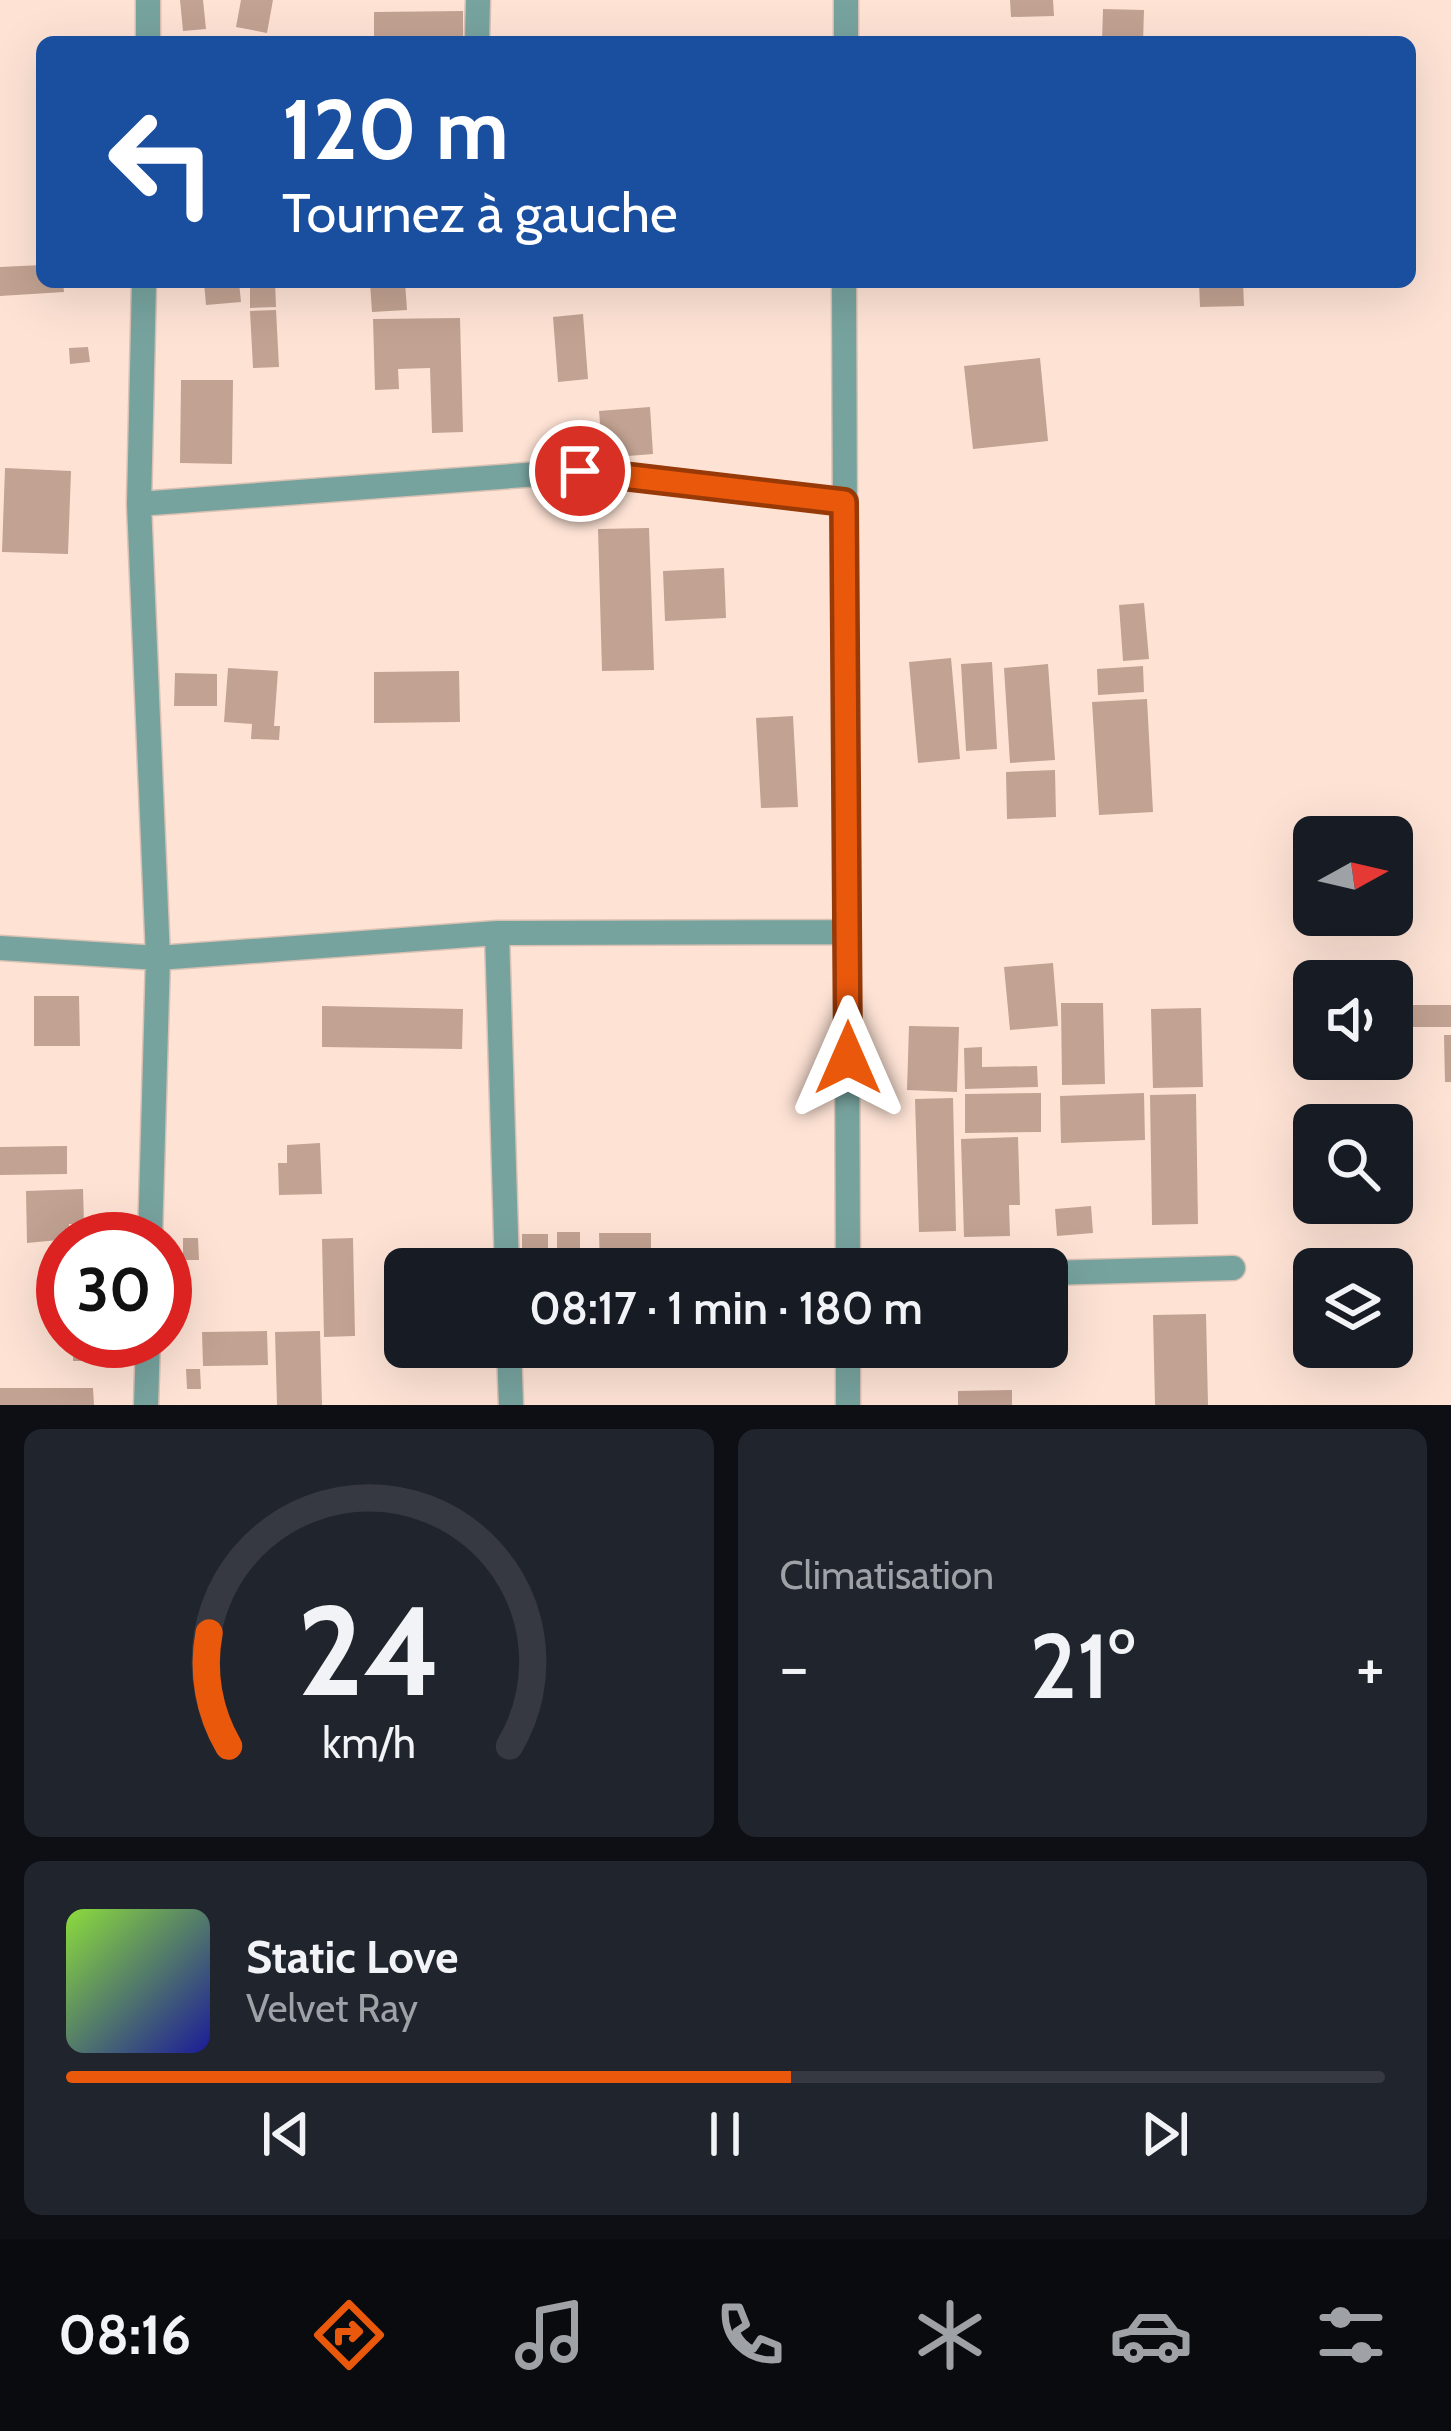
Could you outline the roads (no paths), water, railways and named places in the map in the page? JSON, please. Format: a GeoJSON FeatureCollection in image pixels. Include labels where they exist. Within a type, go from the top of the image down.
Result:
{"type":"FeatureCollection","features":[{"type":"Feature","properties":{"kind":"street"},"geometry":{"type":"LineString","coordinates":[[148,0],[148,36]]}},
{"type":"Feature","properties":{"kind":"street"},"geometry":{"type":"LineString","coordinates":[[476,36],[478,0]]}},
{"type":"Feature","properties":{"kind":"street"},"geometry":{"type":"LineString","coordinates":[[846,0],[846,36]]}},
{"type":"Feature","properties":{"kind":"street"},"geometry":{"type":"LineString","coordinates":[[144,288],[139,504],[158,958],[151,1212]]}},
{"type":"Feature","properties":{"kind":"street"},"geometry":{"type":"LineString","coordinates":[[844,288],[848,1248]]}},
{"type":"Feature","properties":{"kind":"street"},"geometry":{"type":"LineString","coordinates":[[139,504],[580,471],[844,502]]}},
{"type":"Feature","properties":{"kind":"street"},"geometry":{"type":"LineString","coordinates":[[0,948],[158,958],[497,933],[848,932]]}},
{"type":"Feature","properties":{"kind":"street"},"geometry":{"type":"LineString","coordinates":[[497,933],[506,1248]]}},
{"type":"Feature","properties":{"kind":"street"},"geometry":{"type":"LineString","coordinates":[[1068,1272],[1233,1268]]}},
{"type":"Feature","properties":{"kind":"street"},"geometry":{"type":"LineString","coordinates":[[146,1405],[147,1368]]}},
{"type":"Feature","properties":{"kind":"street"},"geometry":{"type":"LineString","coordinates":[[510,1368],[511,1405]]}},
{"type":"Feature","properties":{"kind":"street"},"geometry":{"type":"LineString","coordinates":[[848,1368],[848,1405]]}}]}
